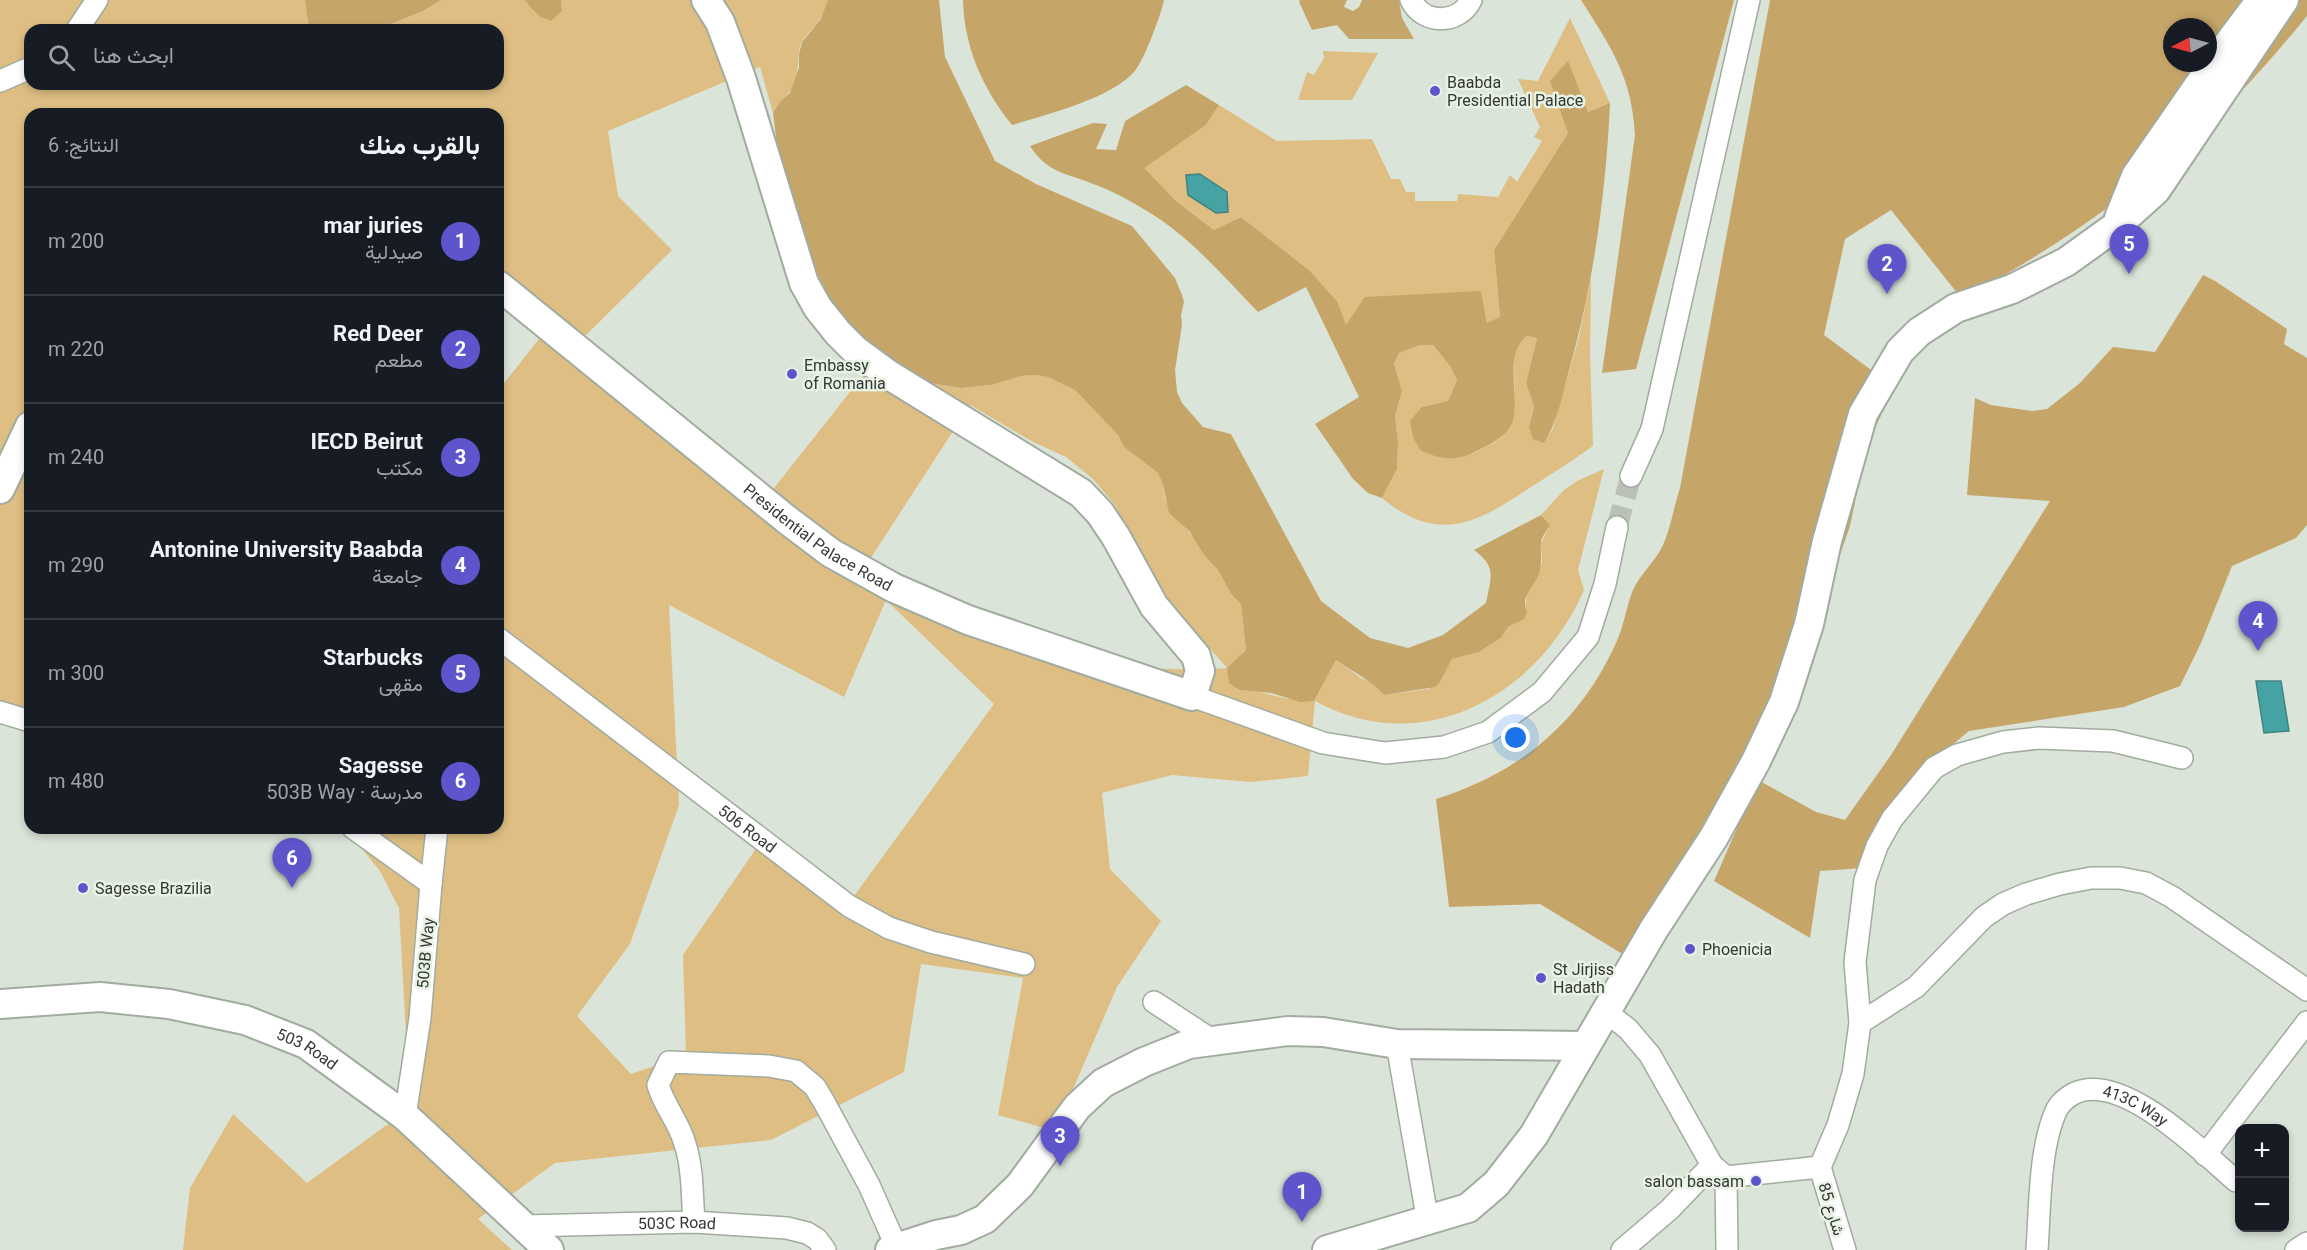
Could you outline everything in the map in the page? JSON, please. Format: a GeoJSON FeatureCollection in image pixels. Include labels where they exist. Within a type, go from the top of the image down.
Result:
{"type":"FeatureCollection","features":[{"type":"Feature","properties":{"kind":"street"},"geometry":{"type":"LineString","coordinates":[[81,24],[96,0]]}},
{"type":"Feature","properties":{"kind":"street"},"geometry":{"type":"LineString","coordinates":[[706,0],[720,22],[741,78],[804,283],[818,308],[855,350],[889,375],[1081,493],[1100,513],[1116,537],[1154,606],[1196,656],[1200,671],[1192,696],[1323,743],[1385,753],[1444,747],[1488,732],[1542,692],[1588,637],[1605,584],[1617,527]]}},
{"type":"Feature","properties":{"kind":"street"},"geometry":{"type":"LineString","coordinates":[[1411,0],[1424,15],[1440,19],[1456,16],[1471,0]]}},
{"type":"Feature","properties":{"kind":"street"},"geometry":{"type":"LineString","coordinates":[[1631,476],[1652,429],[1749,0]]}},
{"type":"Feature","properties":{"kind":"street"},"geometry":{"type":"LineString","coordinates":[[2116,226],[2136,176],[2219,56],[2261,0]]}},
{"type":"Feature","properties":{"kind":"street"},"geometry":{"type":"LineString","coordinates":[[1327,1250],[1428,1222],[1468,1208],[1496,1184],[1534,1135],[1654,929],[1714,837],[1756,761],[1784,702],[1809,624],[1827,541],[1863,414],[1899,351],[1935,319],[1956,308],[2012,289],[2066,262],[2116,226],[2156,190],[2284,0]]}},
{"type":"Feature","properties":{"kind":"street"},"geometry":{"type":"LineString","coordinates":[[0,81],[24,71]]}},
{"type":"Feature","properties":{"kind":"street","name":"Presidential Palace Road"},"geometry":{"type":"LineString","coordinates":[[504,290],[831,553],[894,588],[968,620],[1192,696]]}},
{"type":"Feature","properties":{"kind":"street"},"geometry":{"type":"LineString","coordinates":[[0,489],[24,444]]}},
{"type":"Feature","properties":{"kind":"street","name":"506 Road"},"geometry":{"type":"LineString","coordinates":[[504,643],[849,906],[889,928],[932,942],[1024,963]]}},
{"type":"Feature","properties":{"kind":"street"},"geometry":{"type":"LineString","coordinates":[[0,712],[24,719]]}},
{"type":"Feature","properties":{"kind":"street"},"geometry":{"type":"LineString","coordinates":[[1622,1250],[1719,1171],[1820,1167],[1838,1125],[1853,1074],[1860,1023],[1855,962],[1865,879],[1876,846],[1892,819],[1934,768],[1957,755],[1994,744],[2038,738],[2113,741],[2182,758]]}},
{"type":"Feature","properties":{"kind":"street"},"geometry":{"type":"LineString","coordinates":[[361,834],[431,884]]}},
{"type":"Feature","properties":{"kind":"street","name":"503B Way"},"geometry":{"type":"LineString","coordinates":[[405,1116],[420,1018],[436,834]]}},
{"type":"Feature","properties":{"kind":"street"},"geometry":{"type":"LineString","coordinates":[[1860,1023],[1916,987],[1984,917],[2003,904],[2026,894],[2091,878],[2120,878],[2146,884],[2172,897],[2307,990]]}},
{"type":"Feature","properties":{"kind":"street","name":"503 Road"},"geometry":{"type":"LineString","coordinates":[[0,1004],[100,997],[169,1004],[245,1020],[306,1044],[405,1116],[549,1250]]}},
{"type":"Feature","properties":{"kind":"street"},"geometry":{"type":"LineString","coordinates":[[1154,1002],[1212,1040]]}},
{"type":"Feature","properties":{"kind":"street"},"geometry":{"type":"LineString","coordinates":[[1605,1011],[1628,1029],[1650,1055],[1719,1171],[1727,1250]]}},
{"type":"Feature","properties":{"kind":"street"},"geometry":{"type":"LineString","coordinates":[[2205,1155],[2307,1022]]}},
{"type":"Feature","properties":{"kind":"street"},"geometry":{"type":"LineString","coordinates":[[694,1222],[686,1145],[680,1128],[662,1098],[658,1085],[669,1062],[769,1066],[796,1071],[815,1087],[868,1185],[893,1249],[936,1235],[961,1230],[985,1219],[1020,1185],[1077,1107],[1103,1083],[1144,1062],[1189,1044],[1288,1031],[1323,1032],[1397,1044],[1585,1046]]}},
{"type":"Feature","properties":{"kind":"street"},"geometry":{"type":"LineString","coordinates":[[1397,1044],[1428,1222]]}},
{"type":"Feature","properties":{"kind":"street","name":"413C Way"},"geometry":{"type":"LineString","coordinates":[[2037,1250],[2049,1129],[2058,1107],[2066,1098],[2082,1090],[2096,1089],[2112,1092],[2141,1105],[2164,1120],[2235,1180]]}},
{"type":"Feature","properties":{"kind":"street","name":"شارع 85"},"geometry":{"type":"LineString","coordinates":[[1820,1167],[1845,1250]]}},
{"type":"Feature","properties":{"kind":"street","name":"503C Road"},"geometry":{"type":"LineString","coordinates":[[523,1226],[694,1222],[787,1228],[807,1233],[817,1239],[825,1250]]}},
{"type":"Feature","properties":{"kind":"street"},"geometry":{"type":"LineString","coordinates":[[2296,1250],[2307,1243]]}},
{"type":"Feature","properties":{"kind":"shaded area"},"geometry":{"type":"Polygon","coordinates":[[[0,0],[83,0],[89,4],[91,0],[305,0],[308,24],[24,24],[24,90],[504,90],[504,24],[391,24],[423,11],[441,0],[524,0],[528,5],[562,11],[561,0],[828,0],[821,18],[801,44],[793,87],[773,113],[760,67],[608,131],[618,196],[672,250],[580,341],[645,384],[767,497],[880,354],[929,383],[962,388],[991,385],[1021,376],[1035,375],[1048,377],[1075,390],[1118,435],[1124,447],[1158,473],[1165,499],[1180,522],[1197,541],[1204,555],[1218,570],[1231,594],[1241,604],[1246,650],[1227,669],[1240,690],[1314,701],[1336,660],[1361,678],[1375,684],[1384,695],[1428,689],[1440,682],[1452,659],[1479,652],[1501,638],[1508,627],[1524,618],[1527,593],[1542,564],[1541,543],[1550,525],[1541,515],[1564,490],[1577,481],[1604,469],[1578,570],[1584,590],[1564,628],[1538,660],[1507,687],[1472,707],[1435,720],[1396,723],[1355,718],[1315,701],[1308,776],[1250,782],[1172,775],[1102,793],[1110,869],[1161,921],[1117,987],[1055,1131],[998,1115],[1023,978],[921,964],[904,1072],[771,1140],[555,1163],[478,1219],[512,1250],[183,1250],[190,1188],[233,1114],[307,1183],[410,1108],[399,908],[380,871],[348,834],[504,834],[504,383],[553,321],[504,282],[504,108],[24,108],[24,714],[0,705],[0,0]],[[970,405],[861,573],[1128,667],[1194,670],[1227,668],[1171,604],[1114,504],[1093,479],[1066,457],[1033,442],[970,405]],[[886,600],[844,697],[669,605],[679,805],[630,944],[577,1016],[631,1074],[686,1055],[683,955],[766,834],[849,903],[994,704],[886,600]]]}},
{"type":"Feature","properties":{"kind":"shaded area"},"geometry":{"type":"Polygon","coordinates":[[[305,0],[441,0],[423,11],[391,24],[308,24],[305,0]]]}},
{"type":"Feature","properties":{"kind":"shaded area"},"geometry":{"type":"Polygon","coordinates":[[[524,0],[561,0],[562,11],[551,21],[539,16],[524,0]]]}},
{"type":"Feature","properties":{"kind":"shaded area"},"geometry":{"type":"Polygon","coordinates":[[[828,0],[939,0],[945,57],[995,161],[1036,184],[1132,226],[1175,278],[1184,302],[1175,370],[1177,392],[1182,403],[1203,427],[1231,434],[1321,601],[1370,638],[1408,648],[1443,635],[1486,603],[1490,579],[1489,567],[1474,550],[1541,515],[1550,525],[1542,540],[1540,572],[1526,597],[1527,612],[1524,619],[1508,627],[1501,638],[1479,652],[1452,659],[1435,687],[1384,695],[1368,681],[1336,660],[1314,701],[1300,702],[1271,693],[1240,690],[1229,683],[1227,668],[1246,650],[1241,604],[1231,594],[1218,570],[1204,555],[1190,532],[1169,513],[1158,473],[1124,447],[1118,435],[1075,390],[1048,377],[1035,375],[1021,376],[991,385],[962,388],[929,383],[904,367],[890,362],[856,338],[820,289],[781,176],[773,113],[790,93],[799,68],[802,42],[821,19],[828,0]]]}},
{"type":"Feature","properties":{"kind":"shaded area"},"geometry":{"type":"Polygon","coordinates":[[[963,0],[1164,0],[1156,26],[1138,66],[1123,82],[1076,105],[1012,125],[992,97],[977,67],[967,34],[963,0]]]}},
{"type":"Feature","properties":{"kind":"shaded area"},"geometry":{"type":"Polygon","coordinates":[[[1300,0],[1347,0],[1344,7],[1353,11],[1359,7],[1362,0],[1399,0],[1402,18],[1414,39],[1349,39],[1337,25],[1312,30],[1300,0]]]}},
{"type":"Feature","properties":{"kind":"shaded area"},"geometry":{"type":"Polygon","coordinates":[[[1581,0],[1734,0],[1636,369],[1602,373],[1635,135],[1630,96],[1625,79],[1602,33],[1581,0]]]}},
{"type":"Feature","properties":{"kind":"shaded area"},"geometry":{"type":"Polygon","coordinates":[[[1770,0],[2307,0],[2307,16],[2283,45],[2232,101],[2177,152],[2089,221],[2027,262],[1962,299],[1891,210],[1845,239],[1824,335],[1894,387],[1867,446],[1850,526],[1826,595],[1639,964],[1540,904],[1449,907],[1436,799],[1494,775],[1544,741],[1565,721],[1601,672],[1616,643],[1636,584],[1656,557],[1668,531],[1680,488],[1770,0]]]}},
{"type":"Feature","properties":{"kind":"shaded area"},"geometry":{"type":"Polygon","coordinates":[[[1570,18],[1610,103],[1588,112],[1568,133],[1494,250],[1500,318],[1487,323],[1481,291],[1346,326],[1337,301],[1309,270],[1241,217],[1214,230],[1176,201],[1143,168],[1206,125],[1219,105],[1277,141],[1372,139],[1391,179],[1400,179],[1406,192],[1415,192],[1415,201],[1457,201],[1458,194],[1498,197],[1510,175],[1517,182],[1542,141],[1534,137],[1540,127],[1518,79],[1538,81],[1570,18]]]}},
{"type":"Feature","properties":{"kind":"shaded area"},"geometry":{"type":"Polygon","coordinates":[[[1323,51],[1378,53],[1352,100],[1298,100],[1307,72],[1314,75],[1324,58],[1323,51]]]}},
{"type":"Feature","properties":{"kind":"shaded area"},"geometry":{"type":"Polygon","coordinates":[[[1568,61],[1588,112],[1610,103],[1602,206],[1585,308],[1552,427],[1544,443],[1533,439],[1529,427],[1534,407],[1526,383],[1537,338],[1527,336],[1516,353],[1514,364],[1515,410],[1508,430],[1489,445],[1457,458],[1437,457],[1421,451],[1413,437],[1410,421],[1422,407],[1448,401],[1457,380],[1450,366],[1433,345],[1420,345],[1399,353],[1394,364],[1402,391],[1395,416],[1398,442],[1397,469],[1382,498],[1368,493],[1353,479],[1315,424],[1359,397],[1306,287],[1258,312],[1199,252],[1161,220],[1113,192],[1059,172],[1044,162],[1030,146],[1093,123],[1107,124],[1096,149],[1116,150],[1125,121],[1186,85],[1219,105],[1206,125],[1144,168],[1176,201],[1214,230],[1241,217],[1309,270],[1337,301],[1346,325],[1365,297],[1481,291],[1487,323],[1500,317],[1494,250],[1568,133],[1550,81],[1568,61]]]}},
{"type":"Feature","properties":{"kind":"shaded area"},"geometry":{"type":"Polygon","coordinates":[[[2203,275],[2287,329],[2284,344],[2307,358],[2307,525],[2296,538],[2232,566],[2201,643],[2180,686],[2124,707],[1969,731],[1909,781],[1888,814],[1874,826],[1863,868],[1820,871],[1810,938],[1714,881],[1758,780],[1816,812],[1845,820],[1891,755],[2050,501],[1967,495],[1975,398],[1991,405],[2004,407],[2032,411],[2047,409],[2080,383],[2113,347],[2155,352],[2203,275]]]}},
{"type":"Feature","properties":{"kind":"shaded area"},"geometry":{"type":"Polygon","coordinates":[[[1591,277],[1590,355],[1593,446],[1491,512],[1456,524],[1439,525],[1421,521],[1402,512],[1382,498],[1397,469],[1398,442],[1395,416],[1402,391],[1394,364],[1399,353],[1420,345],[1433,345],[1450,366],[1457,380],[1448,401],[1422,407],[1421,451],[1450,459],[1478,451],[1502,436],[1513,405],[1517,349],[1527,336],[1537,338],[1526,383],[1534,407],[1529,427],[1544,443],[1553,428],[1579,337],[1591,277]]]}},
{"type":"Feature","properties":{"kind":"water"},"geometry":{"type":"Polygon","coordinates":[[[1200,174],[1227,192],[1228,212],[1216,213],[1188,195],[1186,175],[1200,174]]]}},
{"type":"Feature","properties":{"kind":"water"},"geometry":{"type":"Polygon","coordinates":[[[2256,681],[2281,681],[2289,731],[2264,733],[2256,681]]]}},
{"type":"Feature","properties":{"kind":"tunnel"},"geometry":{"type":"LineString","coordinates":[[1617,527],[1631,476]]}},
{"type":"Feature","properties":{"kind":"place","name":"Baabda Presidential Palace"},"geometry":{"type":"Point","coordinates":[1435,91]}},
{"type":"Feature","properties":{"kind":"place","name":"Starbucks"},"geometry":{"type":"Point","coordinates":[2129,274]}},
{"type":"Feature","properties":{"kind":"place","name":"Red Deer"},"geometry":{"type":"Point","coordinates":[1887,294]}},
{"type":"Feature","properties":{"kind":"place","name":"Embassy of Romania"},"geometry":{"type":"Point","coordinates":[792,374]}},
{"type":"Feature","properties":{"kind":"place","name":"Antonine University Baabda"},"geometry":{"type":"Point","coordinates":[2258,651]}},
{"type":"Feature","properties":{"kind":"place","name":"Sagesse Brazilia"},"geometry":{"type":"Point","coordinates":[83,888]}},
{"type":"Feature","properties":{"kind":"place","name":"Sagesse"},"geometry":{"type":"Point","coordinates":[292,888]}},
{"type":"Feature","properties":{"kind":"place","name":"Phoenicia"},"geometry":{"type":"Point","coordinates":[1690,949]}},
{"type":"Feature","properties":{"kind":"place","name":"St Jirjiss Hadath"},"geometry":{"type":"Point","coordinates":[1541,978]}},
{"type":"Feature","properties":{"kind":"place","name":"IECD Beirut"},"geometry":{"type":"Point","coordinates":[1060,1166]}},
{"type":"Feature","properties":{"kind":"place","name":"salon bassam"},"geometry":{"type":"Point","coordinates":[1756,1181]}},
{"type":"Feature","properties":{"kind":"place","name":"mar juries"},"geometry":{"type":"Point","coordinates":[1302,1222]}}]}
